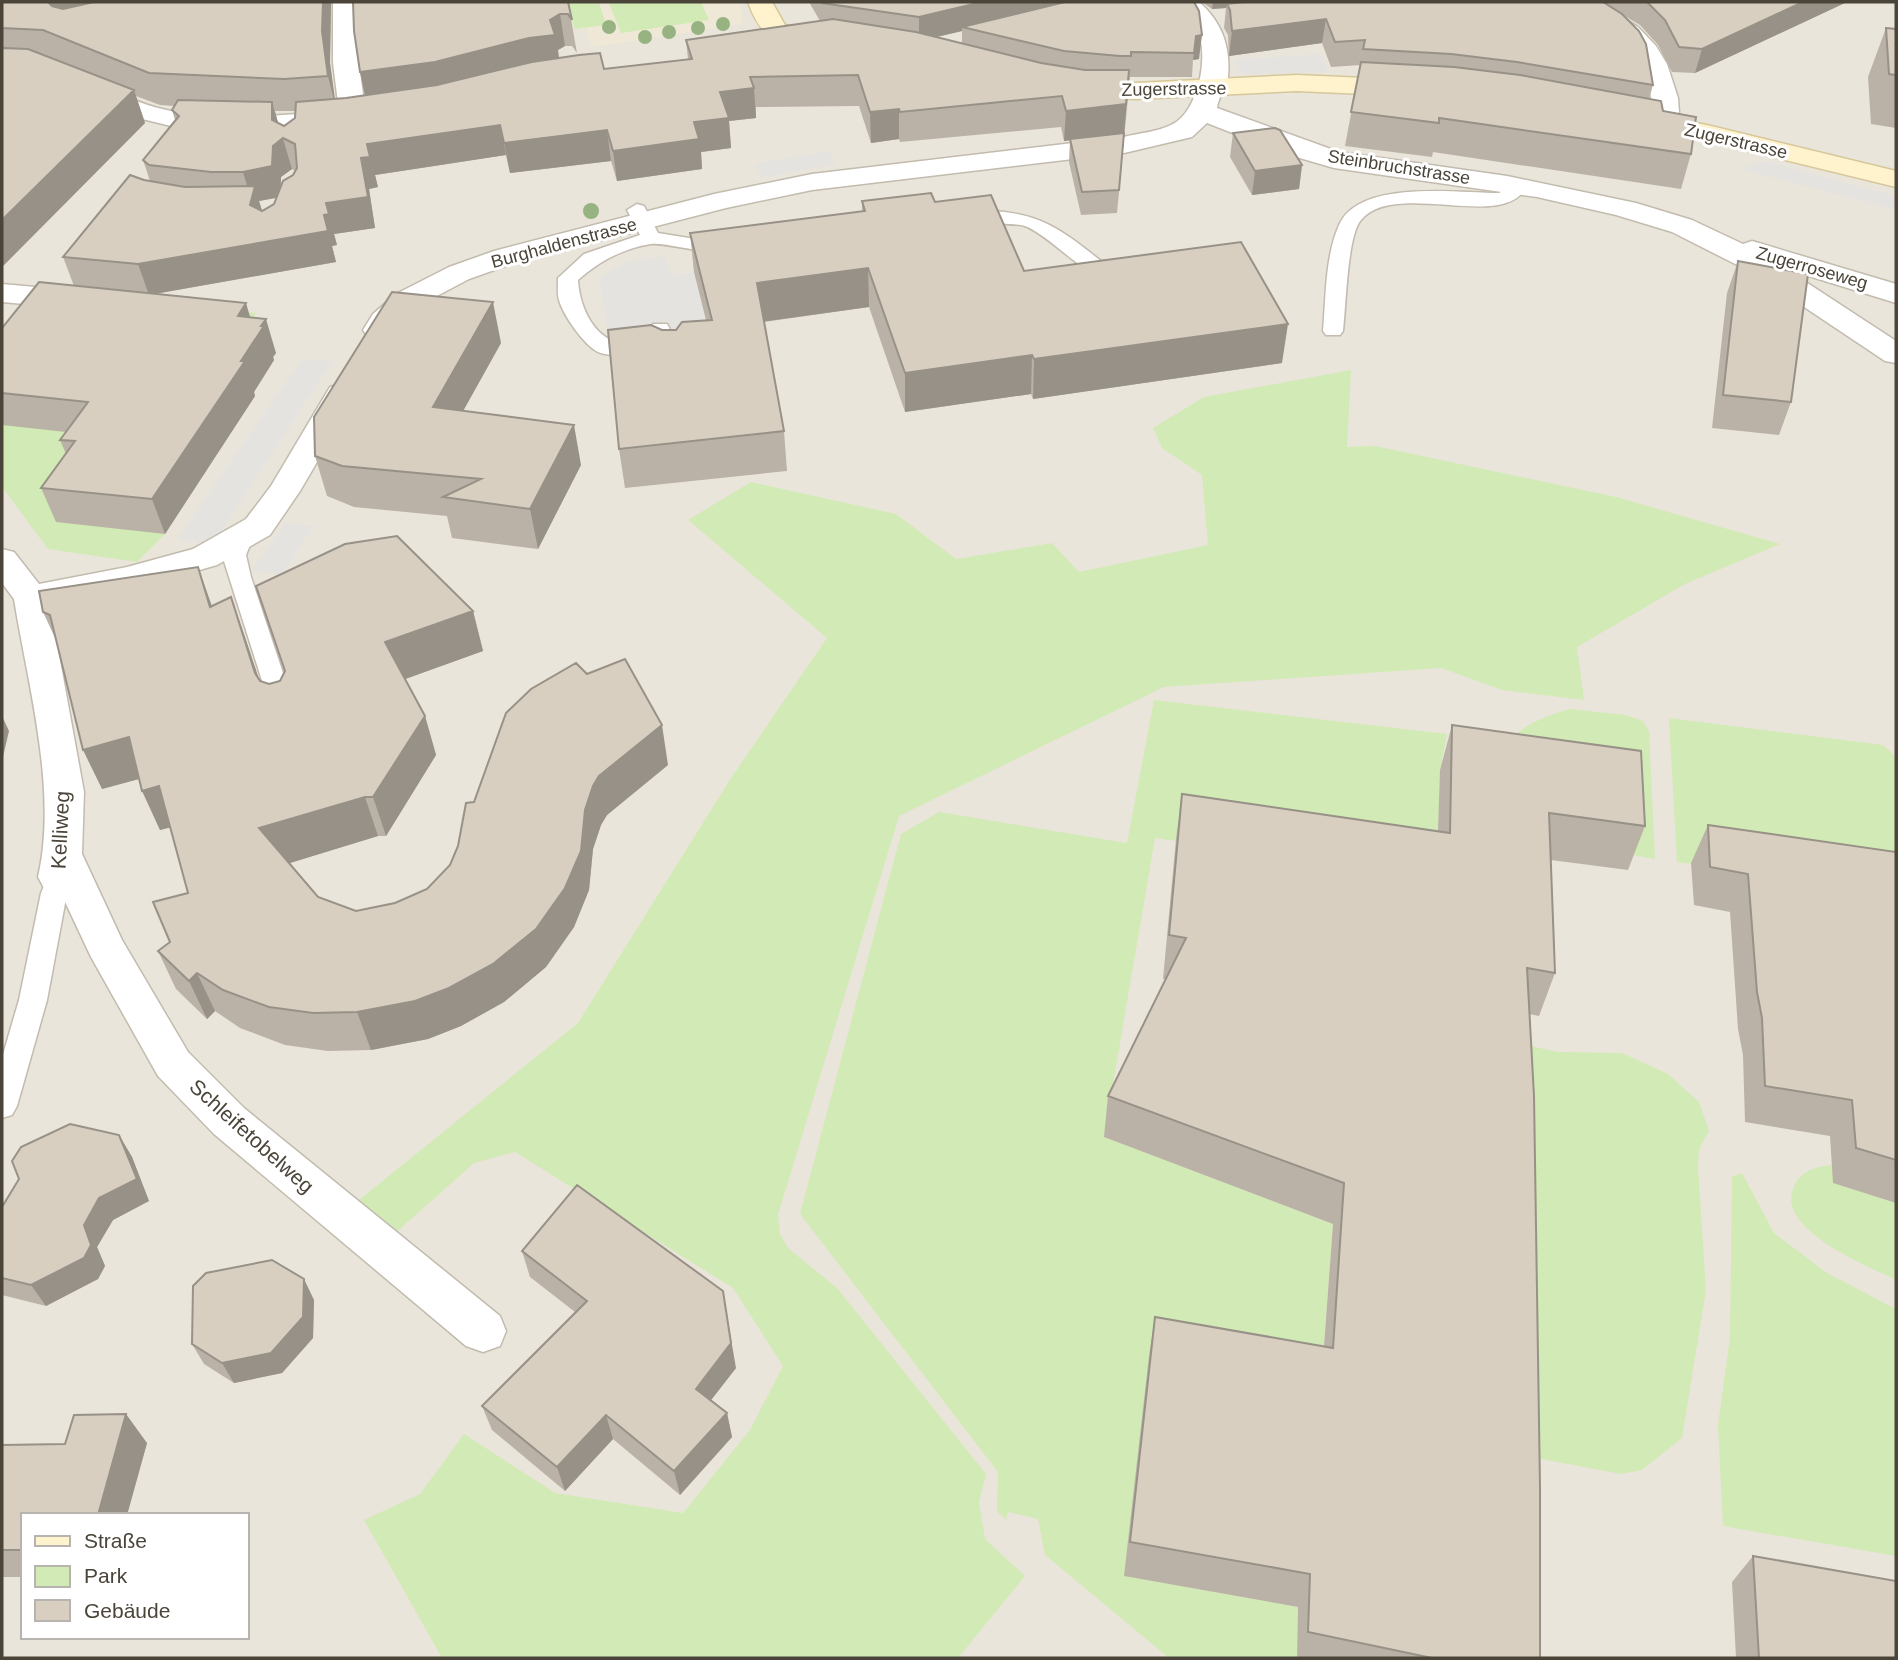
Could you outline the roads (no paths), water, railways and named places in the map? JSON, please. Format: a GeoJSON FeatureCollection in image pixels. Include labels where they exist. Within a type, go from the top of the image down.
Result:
{"type":"FeatureCollection","features":[{"type":"Feature","properties":{"kind":"main road"},"geometry":{"type":"LineString","coordinates":[[760,2],[768,21],[777,31],[843,42]]}},
{"type":"Feature","properties":{"kind":"main road"},"geometry":{"type":"LineString","coordinates":[[794,10],[804,36]]}},
{"type":"Feature","properties":{"kind":"main road","name":"Zugerstrasse"},"geometry":{"type":"LineString","coordinates":[[1048,84],[1206,100],[1297,83],[1381,85],[1435,90]]}},
{"type":"Feature","properties":{"kind":"main road","name":"Zugerstrasse"},"geometry":{"type":"LineString","coordinates":[[1622,117],[1896,179]]}},
{"type":"Feature","properties":{"kind":"street"},"geometry":{"type":"LineString","coordinates":[[2,69],[51,63],[177,127],[292,131],[366,116],[346,63],[345,2]]}},
{"type":"Feature","properties":{"kind":"street"},"geometry":{"type":"LineString","coordinates":[[1184,2],[1205,20],[1212,35],[1215,78],[1206,100]]}},
{"type":"Feature","properties":{"kind":"street"},"geometry":{"type":"LineString","coordinates":[[1581,2],[1623,26],[1646,47],[1655,63],[1668,108],[1662,124]]}},
{"type":"Feature","properties":{"kind":"street"},"geometry":{"type":"LineString","coordinates":[[1205,20],[1233,17]]}},
{"type":"Feature","properties":{"kind":"street"},"geometry":{"type":"LineString","coordinates":[[761,49],[775,47],[804,36]]}},
{"type":"Feature","properties":{"kind":"street","name":"Steinbruchstrasse"},"geometry":{"type":"LineString","coordinates":[[1206,100],[1296,148],[1353,163],[1450,175],[1623,208],[1682,226],[1726,245],[1896,354]]}},
{"type":"Feature","properties":{"kind":"street","name":"Burghaldenstrasse"},"geometry":{"type":"LineString","coordinates":[[31,597],[127,579],[205,557],[258,527],[284,491],[384,320],[400,307],[459,273],[504,257],[644,223],[724,200],[812,182],[1124,145],[1182,131],[1206,100]]}},
{"type":"Feature","properties":{"kind":"street","name":"Zugerroseweg"},"geometry":{"type":"LineString","coordinates":[[1726,245],[1772,254],[1896,294]]}},
{"type":"Feature","properties":{"kind":"street"},"geometry":{"type":"LineString","coordinates":[[2,293],[110,303]]}},
{"type":"Feature","properties":{"kind":"street","name":"Kelliweg"},"geometry":{"type":"LineString","coordinates":[[2,560],[31,597],[65,792],[59,873]]}},
{"type":"Feature","properties":{"kind":"street","name":"Schleifetobelweg"},"geometry":{"type":"LineString","coordinates":[[59,873],[173,1064],[229,1121],[482,1331]]}},
{"type":"Feature","properties":{"kind":"lane","name":"Steinbruchstrasse"},"geometry":{"type":"LineString","coordinates":[[1333,331],[1345,232],[1353,218],[1371,205],[1387,200],[1502,199],[1514,193],[1517,187]]}},
{"type":"Feature","properties":{"kind":"lane"},"geometry":{"type":"LineString","coordinates":[[951,220],[1003,216],[1032,220],[1053,231],[1097,267],[1147,261]]}},
{"type":"Feature","properties":{"kind":"lane"},"geometry":{"type":"LineString","coordinates":[[664,358],[644,348],[606,348],[590,336],[569,300],[568,278],[591,257],[644,223],[695,245],[744,240]]}},
{"type":"Feature","properties":{"kind":"lane"},"geometry":{"type":"LineString","coordinates":[[644,348],[660,339],[660,328]]}},
{"type":"Feature","properties":{"kind":"lane"},"geometry":{"type":"LineString","coordinates":[[243,536],[234,555],[236,566],[284,712]]}},
{"type":"Feature","properties":{"kind":"lane","name":"Kelliweg"},"geometry":{"type":"LineString","coordinates":[[2,1106],[33,1000],[59,873]]}}]}
